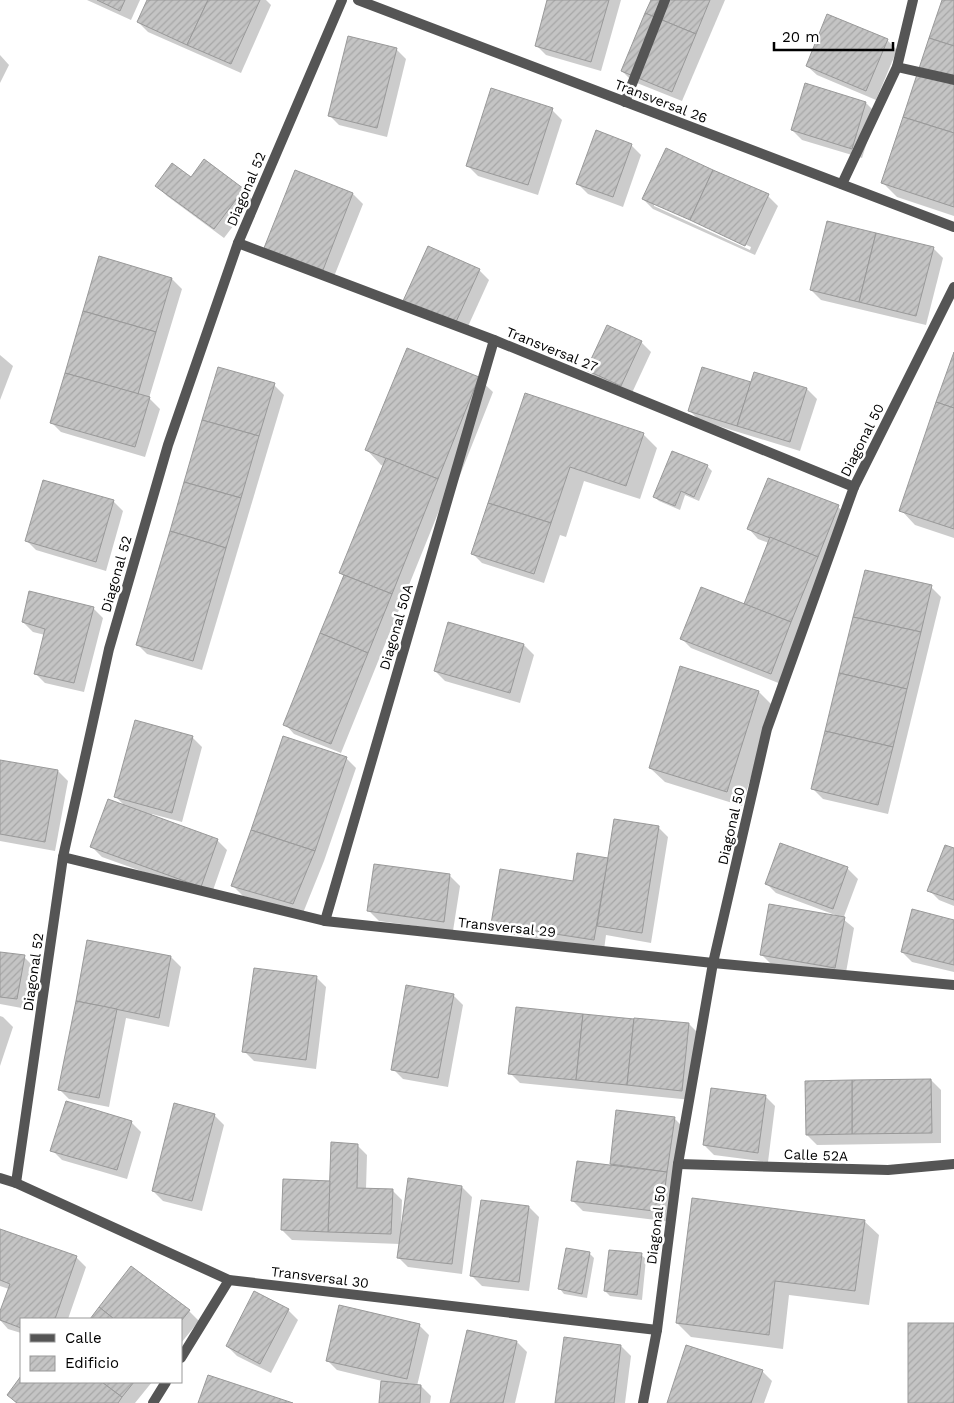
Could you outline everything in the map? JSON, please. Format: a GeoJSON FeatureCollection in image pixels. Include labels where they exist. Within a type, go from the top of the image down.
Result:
{"type":"FeatureCollection","features":[{"type":"Feature","properties":{"kind":"street","name":"Diagonal 52"},"geometry":{"type":"LineString","coordinates":[[16,1183],[63,857],[114,631],[168,445],[238,243],[342,0]]}},
{"type":"Feature","properties":{"kind":"street","name":"Transversal 26"},"geometry":{"type":"LineString","coordinates":[[358,0],[954,227]]}},
{"type":"Feature","properties":{"kind":"street"},"geometry":{"type":"LineString","coordinates":[[625,102],[665,0]]}},
{"type":"Feature","properties":{"kind":"street"},"geometry":{"type":"LineString","coordinates":[[842,184],[897,68],[913,0]]}},
{"type":"Feature","properties":{"kind":"street"},"geometry":{"type":"LineString","coordinates":[[897,68],[954,80]]}},
{"type":"Feature","properties":{"kind":"street","name":"Transversal 27"},"geometry":{"type":"LineString","coordinates":[[238,243],[494,340],[854,487]]}},
{"type":"Feature","properties":{"kind":"street","name":"Diagonal 50"},"geometry":{"type":"LineString","coordinates":[[643,1403],[657,1330],[678,1164],[713,963],[768,730],[854,487],[954,287]]}},
{"type":"Feature","properties":{"kind":"street","name":"Diagonal 50A"},"geometry":{"type":"LineString","coordinates":[[325,921],[494,340]]}},
{"type":"Feature","properties":{"kind":"street","name":"Transversal 29"},"geometry":{"type":"LineString","coordinates":[[63,857],[325,921],[713,963],[954,985]]}},
{"type":"Feature","properties":{"kind":"street","name":"Calle 52A"},"geometry":{"type":"LineString","coordinates":[[678,1164],[888,1170],[954,1164]]}},
{"type":"Feature","properties":{"kind":"street","name":"Transversal 30"},"geometry":{"type":"LineString","coordinates":[[0,1178],[16,1183],[229,1280],[657,1330]]}},
{"type":"Feature","properties":{"kind":"street"},"geometry":{"type":"LineString","coordinates":[[182,1356],[229,1280]]}},
{"type":"Feature","properties":{"kind":"street"},"geometry":{"type":"LineString","coordinates":[[153,1403],[165,1383]]}},
{"type":"Feature","properties":{"kind":"building"},"geometry":{"type":"Polygon","coordinates":[[[97,0],[125,0],[120,11],[97,0]]]}},
{"type":"Feature","properties":{"kind":"building"},"geometry":{"type":"Polygon","coordinates":[[[147,0],[208,0],[187,45],[137,22],[147,0]]]}},
{"type":"Feature","properties":{"kind":"building"},"geometry":{"type":"Polygon","coordinates":[[[208,0],[260,0],[231,64],[187,45],[208,0]]]}},
{"type":"Feature","properties":{"kind":"building"},"geometry":{"type":"Polygon","coordinates":[[[547,0],[609,0],[591,62],[535,46],[547,0]]]}},
{"type":"Feature","properties":{"kind":"building"},"geometry":{"type":"Polygon","coordinates":[[[651,0],[710,0],[696,34],[645,13],[651,0]]]}},
{"type":"Feature","properties":{"kind":"building"},"geometry":{"type":"Polygon","coordinates":[[[942,0],[954,0],[954,46],[929,38],[942,0]]]}},
{"type":"Feature","properties":{"kind":"building"},"geometry":{"type":"Polygon","coordinates":[[[645,13],[696,34],[672,92],[621,71],[645,13]]]}},
{"type":"Feature","properties":{"kind":"building"},"geometry":{"type":"Polygon","coordinates":[[[827,14],[888,39],[866,91],[806,66],[827,14]]]}},
{"type":"Feature","properties":{"kind":"building"},"geometry":{"type":"Polygon","coordinates":[[[348,36],[397,48],[377,128],[328,116],[348,36]]]}},
{"type":"Feature","properties":{"kind":"building"},"geometry":{"type":"Polygon","coordinates":[[[929,38],[954,46],[954,133],[903,117],[929,38]]]}},
{"type":"Feature","properties":{"kind":"building"},"geometry":{"type":"Polygon","coordinates":[[[805,83],[866,102],[852,149],[791,130],[805,83]]]}},
{"type":"Feature","properties":{"kind":"building"},"geometry":{"type":"Polygon","coordinates":[[[491,88],[553,108],[528,185],[466,166],[491,88]]]}},
{"type":"Feature","properties":{"kind":"building"},"geometry":{"type":"Polygon","coordinates":[[[903,117],[954,133],[954,207],[881,183],[903,117]]]}},
{"type":"Feature","properties":{"kind":"building"},"geometry":{"type":"Polygon","coordinates":[[[596,130],[632,144],[613,197],[576,184],[596,130]]]}},
{"type":"Feature","properties":{"kind":"building"},"geometry":{"type":"Polygon","coordinates":[[[666,148],[713,170],[690,220],[642,199],[666,148]]]}},
{"type":"Feature","properties":{"kind":"building"},"geometry":{"type":"Polygon","coordinates":[[[204,159],[244,189],[214,229],[155,186],[172,163],[191,177],[204,159]]]}},
{"type":"Feature","properties":{"kind":"building"},"geometry":{"type":"Polygon","coordinates":[[[295,170],[353,193],[323,270],[264,248],[295,170]]]}},
{"type":"Feature","properties":{"kind":"building"},"geometry":{"type":"Polygon","coordinates":[[[713,170],[769,194],[745,246],[690,220],[713,170]]]}},
{"type":"Feature","properties":{"kind":"building"},"geometry":{"type":"Polygon","coordinates":[[[827,221],[876,233],[859,302],[810,290],[827,221]]]}},
{"type":"Feature","properties":{"kind":"building"},"geometry":{"type":"Polygon","coordinates":[[[876,233],[934,247],[916,316],[859,302],[876,233]]]}},
{"type":"Feature","properties":{"kind":"building"},"geometry":{"type":"Polygon","coordinates":[[[428,246],[480,269],[455,324],[403,301],[428,246]]]}},
{"type":"Feature","properties":{"kind":"building"},"geometry":{"type":"Polygon","coordinates":[[[99,256],[172,278],[156,332],[83,311],[99,256]]]}},
{"type":"Feature","properties":{"kind":"building"},"geometry":{"type":"Polygon","coordinates":[[[83,311],[156,332],[138,394],[65,373],[83,311]]]}},
{"type":"Feature","properties":{"kind":"building"},"geometry":{"type":"Polygon","coordinates":[[[607,325],[642,341],[621,386],[586,370],[607,325]]]}},
{"type":"Feature","properties":{"kind":"building"},"geometry":{"type":"Polygon","coordinates":[[[407,348],[479,377],[438,479],[365,450],[407,348]]]}},
{"type":"Feature","properties":{"kind":"building"},"geometry":{"type":"Polygon","coordinates":[[[954,352],[954,408],[936,402],[954,352]]]}},
{"type":"Feature","properties":{"kind":"building"},"geometry":{"type":"Polygon","coordinates":[[[218,367],[275,383],[259,436],[202,420],[218,367]]]}},
{"type":"Feature","properties":{"kind":"building"},"geometry":{"type":"Polygon","coordinates":[[[702,367],[751,382],[737,426],[688,411],[702,367]]]}},
{"type":"Feature","properties":{"kind":"building"},"geometry":{"type":"Polygon","coordinates":[[[754,372],[807,388],[790,442],[737,426],[754,372]]]}},
{"type":"Feature","properties":{"kind":"building"},"geometry":{"type":"Polygon","coordinates":[[[65,373],[150,397],[135,447],[50,423],[65,373]]]}},
{"type":"Feature","properties":{"kind":"building"},"geometry":{"type":"Polygon","coordinates":[[[525,393],[644,433],[626,486],[570,467],[551,523],[488,503],[525,393]]]}},
{"type":"Feature","properties":{"kind":"building"},"geometry":{"type":"Polygon","coordinates":[[[936,402],[954,408],[954,529],[899,511],[936,402]]]}},
{"type":"Feature","properties":{"kind":"building"},"geometry":{"type":"Polygon","coordinates":[[[202,420],[259,436],[241,498],[184,482],[202,420]]]}},
{"type":"Feature","properties":{"kind":"building"},"geometry":{"type":"Polygon","coordinates":[[[672,451],[708,465],[694,497],[681,491],[675,506],[653,497],[672,451]]]}},
{"type":"Feature","properties":{"kind":"building"},"geometry":{"type":"Polygon","coordinates":[[[386,458],[438,479],[392,594],[339,573],[386,458]]]}},
{"type":"Feature","properties":{"kind":"building"},"geometry":{"type":"Polygon","coordinates":[[[768,478],[839,505],[818,557],[747,529],[768,478]]]}},
{"type":"Feature","properties":{"kind":"building"},"geometry":{"type":"Polygon","coordinates":[[[43,480],[114,500],[96,562],[25,541],[43,480]]]}},
{"type":"Feature","properties":{"kind":"building"},"geometry":{"type":"Polygon","coordinates":[[[184,482],[241,498],[226,548],[170,531],[184,482]]]}},
{"type":"Feature","properties":{"kind":"building"},"geometry":{"type":"Polygon","coordinates":[[[488,503],[551,523],[534,574],[471,554],[488,503]]]}},
{"type":"Feature","properties":{"kind":"building"},"geometry":{"type":"Polygon","coordinates":[[[170,531],[226,548],[193,661],[136,645],[170,531]]]}},
{"type":"Feature","properties":{"kind":"building"},"geometry":{"type":"Polygon","coordinates":[[[770,537],[818,557],[791,622],[744,604],[770,537]]]}},
{"type":"Feature","properties":{"kind":"building"},"geometry":{"type":"Polygon","coordinates":[[[865,570],[932,585],[921,632],[853,617],[865,570]]]}},
{"type":"Feature","properties":{"kind":"building"},"geometry":{"type":"Polygon","coordinates":[[[344,575],[392,594],[368,653],[320,633],[344,575]]]}},
{"type":"Feature","properties":{"kind":"building"},"geometry":{"type":"Polygon","coordinates":[[[701,587],[791,622],[771,674],[680,639],[701,587]]]}},
{"type":"Feature","properties":{"kind":"building"},"geometry":{"type":"Polygon","coordinates":[[[29,591],[94,607],[74,683],[34,674],[45,629],[22,622],[29,591]]]}},
{"type":"Feature","properties":{"kind":"building"},"geometry":{"type":"Polygon","coordinates":[[[853,617],[921,632],[907,689],[839,673],[853,617]]]}},
{"type":"Feature","properties":{"kind":"building"},"geometry":{"type":"Polygon","coordinates":[[[448,622],[524,644],[510,693],[434,671],[448,622]]]}},
{"type":"Feature","properties":{"kind":"building"},"geometry":{"type":"Polygon","coordinates":[[[320,633],[368,653],[331,744],[283,725],[320,633]]]}},
{"type":"Feature","properties":{"kind":"building"},"geometry":{"type":"Polygon","coordinates":[[[680,666],[759,691],[727,792],[649,768],[680,666]]]}},
{"type":"Feature","properties":{"kind":"building"},"geometry":{"type":"Polygon","coordinates":[[[839,673],[907,689],[893,747],[825,731],[839,673]]]}},
{"type":"Feature","properties":{"kind":"building"},"geometry":{"type":"Polygon","coordinates":[[[135,720],[193,736],[172,813],[114,797],[135,720]]]}},
{"type":"Feature","properties":{"kind":"building"},"geometry":{"type":"Polygon","coordinates":[[[825,731],[893,747],[878,805],[811,789],[825,731]]]}},
{"type":"Feature","properties":{"kind":"building"},"geometry":{"type":"Polygon","coordinates":[[[283,736],[347,757],[315,851],[251,830],[283,736]]]}},
{"type":"Feature","properties":{"kind":"building"},"geometry":{"type":"Polygon","coordinates":[[[0,760],[58,770],[45,842],[0,834],[0,760]]]}},
{"type":"Feature","properties":{"kind":"building"},"geometry":{"type":"Polygon","coordinates":[[[108,799],[218,839],[201,887],[90,847],[108,799]]]}},
{"type":"Feature","properties":{"kind":"building"},"geometry":{"type":"Polygon","coordinates":[[[614,819],[659,826],[642,933],[597,926],[614,819]]]}},
{"type":"Feature","properties":{"kind":"building"},"geometry":{"type":"Polygon","coordinates":[[[251,830],[315,851],[293,904],[231,886],[251,830]]]}},
{"type":"Feature","properties":{"kind":"building"},"geometry":{"type":"Polygon","coordinates":[[[780,843],[848,867],[833,909],[765,884],[780,843]]]}},
{"type":"Feature","properties":{"kind":"building"},"geometry":{"type":"Polygon","coordinates":[[[945,845],[954,848],[954,900],[927,891],[945,845]]]}},
{"type":"Feature","properties":{"kind":"building"},"geometry":{"type":"Polygon","coordinates":[[[577,853],[608,858],[594,940],[491,924],[500,869],[573,881],[577,853]]]}},
{"type":"Feature","properties":{"kind":"building"},"geometry":{"type":"Polygon","coordinates":[[[374,864],[450,874],[444,922],[367,911],[374,864]]]}},
{"type":"Feature","properties":{"kind":"building"},"geometry":{"type":"Polygon","coordinates":[[[769,904],[845,917],[835,968],[760,955],[769,904]]]}},
{"type":"Feature","properties":{"kind":"building"},"geometry":{"type":"Polygon","coordinates":[[[912,909],[954,920],[954,965],[901,952],[912,909]]]}},
{"type":"Feature","properties":{"kind":"building"},"geometry":{"type":"Polygon","coordinates":[[[87,940],[171,956],[159,1018],[76,1001],[87,940]]]}},
{"type":"Feature","properties":{"kind":"building"},"geometry":{"type":"Polygon","coordinates":[[[0,952],[25,955],[17,999],[0,997],[0,952]]]}},
{"type":"Feature","properties":{"kind":"building"},"geometry":{"type":"Polygon","coordinates":[[[254,968],[317,976],[306,1060],[242,1052],[254,968]]]}},
{"type":"Feature","properties":{"kind":"building"},"geometry":{"type":"Polygon","coordinates":[[[406,985],[454,994],[438,1078],[391,1070],[406,985]]]}},
{"type":"Feature","properties":{"kind":"building"},"geometry":{"type":"Polygon","coordinates":[[[76,1001],[117,1009],[99,1098],[58,1090],[76,1001]]]}},
{"type":"Feature","properties":{"kind":"building"},"geometry":{"type":"Polygon","coordinates":[[[516,1007],[583,1014],[576,1080],[508,1074],[516,1007]]]}},
{"type":"Feature","properties":{"kind":"building"},"geometry":{"type":"Polygon","coordinates":[[[583,1014],[634,1019],[627,1085],[576,1080],[583,1014]]]}},
{"type":"Feature","properties":{"kind":"building"},"geometry":{"type":"Polygon","coordinates":[[[634,1018],[689,1023],[682,1091],[627,1085],[634,1018]]]}},
{"type":"Feature","properties":{"kind":"building"},"geometry":{"type":"Polygon","coordinates":[[[931,1079],[932,1133],[852,1134],[852,1080],[931,1079]]]}},
{"type":"Feature","properties":{"kind":"building"},"geometry":{"type":"Polygon","coordinates":[[[852,1080],[852,1134],[806,1135],[805,1081],[852,1080]]]}},
{"type":"Feature","properties":{"kind":"building"},"geometry":{"type":"Polygon","coordinates":[[[711,1088],[766,1095],[758,1153],[703,1145],[711,1088]]]}},
{"type":"Feature","properties":{"kind":"building"},"geometry":{"type":"Polygon","coordinates":[[[66,1101],[132,1121],[117,1170],[50,1151],[66,1101]]]}},
{"type":"Feature","properties":{"kind":"building"},"geometry":{"type":"Polygon","coordinates":[[[174,1103],[215,1114],[192,1201],[152,1191],[174,1103]]]}},
{"type":"Feature","properties":{"kind":"building"},"geometry":{"type":"Polygon","coordinates":[[[616,1110],[675,1117],[667,1172],[610,1164],[616,1110]]]}},
{"type":"Feature","properties":{"kind":"building"},"geometry":{"type":"Polygon","coordinates":[[[331,1142],[358,1144],[357,1188],[393,1189],[391,1234],[328,1232],[331,1142]]]}},
{"type":"Feature","properties":{"kind":"building"},"geometry":{"type":"Polygon","coordinates":[[[577,1161],[667,1172],[662,1212],[571,1201],[577,1161]]]}},
{"type":"Feature","properties":{"kind":"building"},"geometry":{"type":"Polygon","coordinates":[[[408,1178],[462,1186],[452,1264],[397,1258],[408,1178]]]}},
{"type":"Feature","properties":{"kind":"building"},"geometry":{"type":"Polygon","coordinates":[[[283,1179],[330,1181],[328,1232],[281,1230],[283,1179]]]}},
{"type":"Feature","properties":{"kind":"building"},"geometry":{"type":"Polygon","coordinates":[[[692,1198],[865,1220],[855,1291],[775,1281],[769,1335],[676,1323],[692,1198]]]}},
{"type":"Feature","properties":{"kind":"building"},"geometry":{"type":"Polygon","coordinates":[[[481,1200],[529,1206],[519,1282],[470,1276],[481,1200]]]}},
{"type":"Feature","properties":{"kind":"building"},"geometry":{"type":"Polygon","coordinates":[[[0,1229],[77,1256],[55,1318],[20,1318],[20,1328],[0,1320],[0,1311],[10,1284],[0,1280],[0,1229]]]}},
{"type":"Feature","properties":{"kind":"building"},"geometry":{"type":"Polygon","coordinates":[[[566,1248],[590,1252],[582,1294],[558,1289],[566,1248]]]}},
{"type":"Feature","properties":{"kind":"building"},"geometry":{"type":"Polygon","coordinates":[[[609,1250],[642,1253],[637,1295],[604,1291],[609,1250]]]}},
{"type":"Feature","properties":{"kind":"building"},"geometry":{"type":"Polygon","coordinates":[[[131,1266],[190,1310],[182,1320],[182,1318],[113,1318],[99,1307],[131,1266]]]}},
{"type":"Feature","properties":{"kind":"building"},"geometry":{"type":"Polygon","coordinates":[[[254,1291],[289,1309],[260,1364],[226,1346],[254,1291]]]}},
{"type":"Feature","properties":{"kind":"building"},"geometry":{"type":"Polygon","coordinates":[[[339,1305],[420,1324],[407,1379],[326,1361],[339,1305]]]}},
{"type":"Feature","properties":{"kind":"building"},"geometry":{"type":"Polygon","coordinates":[[[99,1307],[113,1318],[91,1318],[99,1307]]]}},
{"type":"Feature","properties":{"kind":"building"},"geometry":{"type":"Polygon","coordinates":[[[908,1323],[954,1323],[954,1403],[908,1403],[908,1323]]]}},
{"type":"Feature","properties":{"kind":"building"},"geometry":{"type":"Polygon","coordinates":[[[467,1330],[517,1341],[503,1403],[450,1403],[467,1330]]]}},
{"type":"Feature","properties":{"kind":"building"},"geometry":{"type":"Polygon","coordinates":[[[564,1337],[621,1345],[614,1403],[555,1403],[564,1337]]]}},
{"type":"Feature","properties":{"kind":"building"},"geometry":{"type":"Polygon","coordinates":[[[686,1345],[763,1370],[751,1403],[667,1403],[686,1345]]]}},
{"type":"Feature","properties":{"kind":"building"},"geometry":{"type":"Polygon","coordinates":[[[208,1375],[293,1403],[198,1403],[208,1375]]]}},
{"type":"Feature","properties":{"kind":"building"},"geometry":{"type":"Polygon","coordinates":[[[20,1377],[20,1383],[103,1383],[122,1397],[118,1403],[17,1403],[7,1395],[20,1377]]]}},
{"type":"Feature","properties":{"kind":"building"},"geometry":{"type":"Polygon","coordinates":[[[381,1381],[421,1385],[420,1403],[379,1403],[381,1381]]]}},
{"type":"Feature","properties":{"kind":"building"},"geometry":{"type":"Polygon","coordinates":[[[103,1383],[133,1383],[122,1397],[103,1383]]]}}]}
